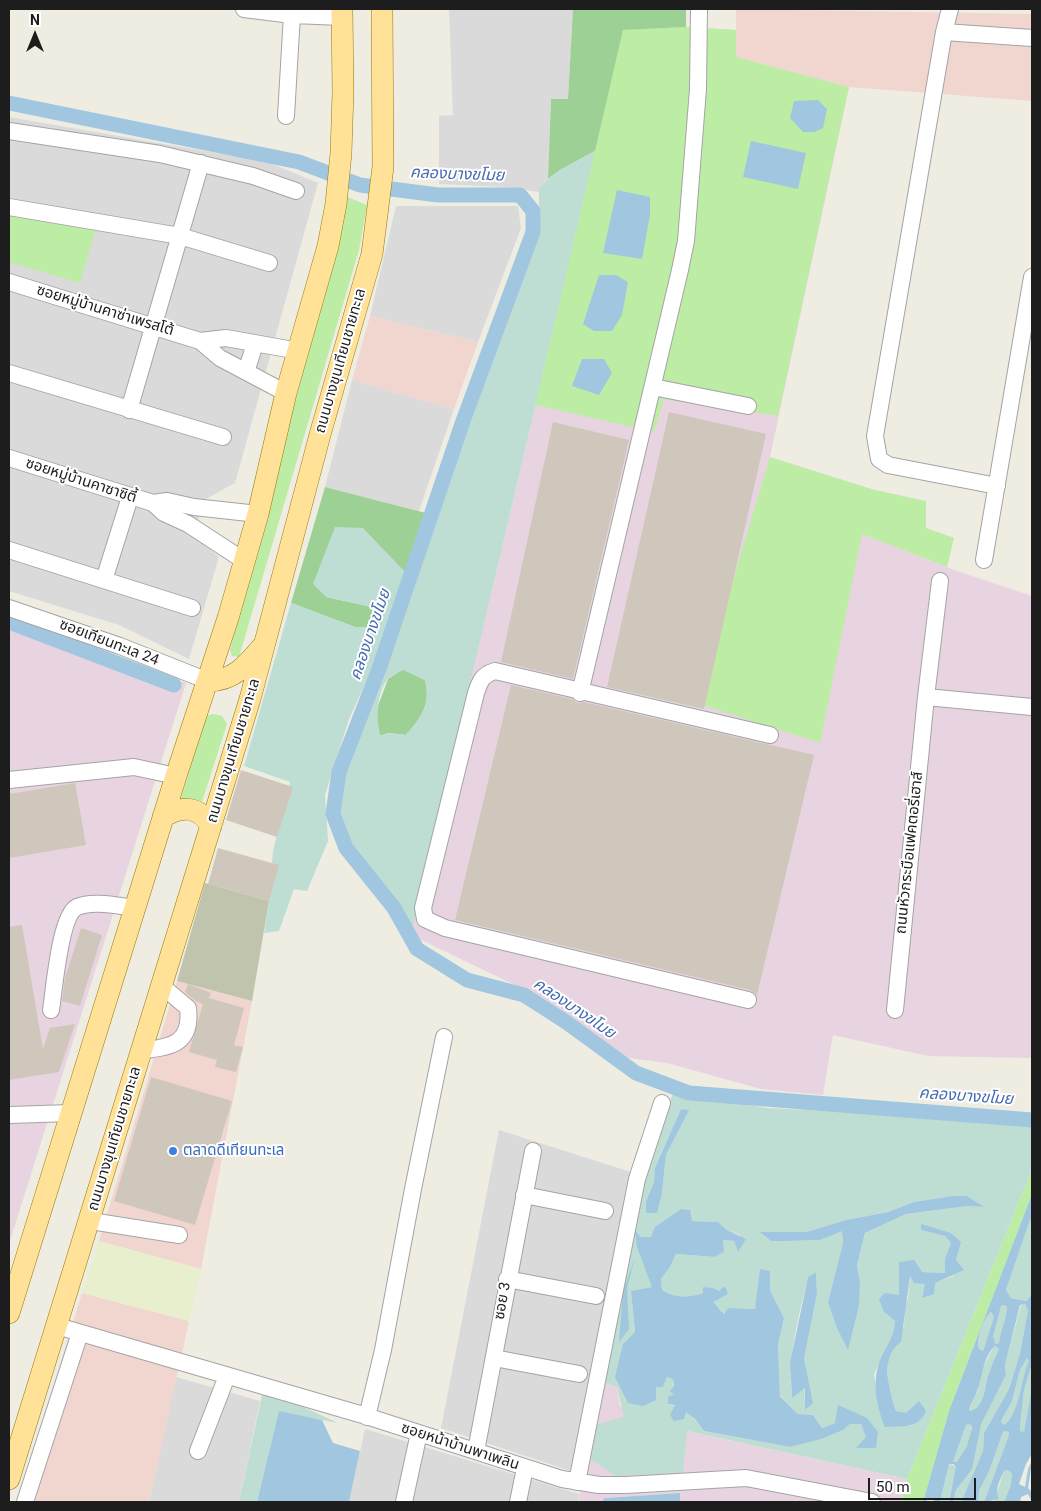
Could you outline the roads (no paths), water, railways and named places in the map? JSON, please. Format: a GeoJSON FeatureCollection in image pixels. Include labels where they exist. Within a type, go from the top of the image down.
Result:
{"type":"FeatureCollection","features":[{"type":"Feature","properties":{"kind":"main road","name":"ถนนบางขุนเทียนชายทะเล"},"geometry":{"type":"LineString","coordinates":[[9,1479],[91,1221],[211,826],[265,643],[321,431],[370,262],[378,222],[383,166],[382,9]]}},
{"type":"Feature","properties":{"kind":"main road"},"geometry":{"type":"LineString","coordinates":[[9,1313],[163,817],[228,618],[243,560],[258,514],[286,393],[328,246],[336,204],[341,153],[343,92],[342,13]]}},
{"type":"Feature","properties":{"kind":"main road"},"geometry":{"type":"LineString","coordinates":[[208,681],[223,681],[248,664],[265,643]]}},
{"type":"Feature","properties":{"kind":"main road"},"geometry":{"type":"LineString","coordinates":[[163,817],[178,809],[187,808],[206,817],[211,826]]}},
{"type":"Feature","properties":{"kind":"street"},"geometry":{"type":"LineString","coordinates":[[244,9],[292,15],[342,13]]}},
{"type":"Feature","properties":{"kind":"street"},"geometry":{"type":"LineString","coordinates":[[580,692],[674,303],[686,241],[698,89],[699,9]]}},
{"type":"Feature","properties":{"kind":"street"},"geometry":{"type":"LineString","coordinates":[[950,9],[944,32],[875,436],[879,458],[888,465],[996,486]]}},
{"type":"Feature","properties":{"kind":"street"},"geometry":{"type":"LineString","coordinates":[[286,116],[292,15]]}},
{"type":"Feature","properties":{"kind":"street"},"geometry":{"type":"LineString","coordinates":[[944,32],[1032,38]]}},
{"type":"Feature","properties":{"kind":"street"},"geometry":{"type":"LineString","coordinates":[[9,131],[160,154],[253,176],[296,191]]}},
{"type":"Feature","properties":{"kind":"street"},"geometry":{"type":"LineString","coordinates":[[129,410],[201,163]]}},
{"type":"Feature","properties":{"kind":"street"},"geometry":{"type":"LineString","coordinates":[[9,207],[180,236],[269,263]]}},
{"type":"Feature","properties":{"kind":"street"},"geometry":{"type":"LineString","coordinates":[[984,560],[1032,277]]}},
{"type":"Feature","properties":{"kind":"street","name":"ซอยหมู่บ้านคาซ่าเพรสโต้"},"geometry":{"type":"LineString","coordinates":[[9,282],[200,341],[220,358],[286,393]]}},
{"type":"Feature","properties":{"kind":"street","name":"ซอยหมู่บ้านคาซ่าเพรสโต้"},"geometry":{"type":"LineString","coordinates":[[200,341],[226,338],[299,351]]}},
{"type":"Feature","properties":{"kind":"street"},"geometry":{"type":"LineString","coordinates":[[246,372],[255,344]]}},
{"type":"Feature","properties":{"kind":"street"},"geometry":{"type":"LineString","coordinates":[[9,373],[223,437]]}},
{"type":"Feature","properties":{"kind":"street"},"geometry":{"type":"LineString","coordinates":[[653,388],[748,406]]}},
{"type":"Feature","properties":{"kind":"street","name":"ซอยหมู่บ้านคาซาซิตี้"},"geometry":{"type":"LineString","coordinates":[[9,458],[153,504],[164,513],[188,524],[243,560]]}},
{"type":"Feature","properties":{"kind":"street"},"geometry":{"type":"LineString","coordinates":[[104,580],[130,497]]}},
{"type":"Feature","properties":{"kind":"street","name":"ซอยหมู่บ้านคาซาซิตี้"},"geometry":{"type":"LineString","coordinates":[[153,504],[167,501],[194,507],[258,514]]}},
{"type":"Feature","properties":{"kind":"street"},"geometry":{"type":"LineString","coordinates":[[206,535],[214,508]]}},
{"type":"Feature","properties":{"kind":"street"},"geometry":{"type":"LineString","coordinates":[[9,550],[192,608]]}},
{"type":"Feature","properties":{"kind":"street","name":"ถนนหัวกระบือแฟคตอรี่เฮาส์"},"geometry":{"type":"LineString","coordinates":[[895,1010],[926,697],[940,581]]}},
{"type":"Feature","properties":{"kind":"street","name":"ซอยเทียนทะเล 24"},"geometry":{"type":"LineString","coordinates":[[9,608],[95,637],[208,681]]}},
{"type":"Feature","properties":{"kind":"street"},"geometry":{"type":"LineString","coordinates":[[748,1000],[445,928],[425,919],[423,908],[481,678],[495,671],[770,735]]}},
{"type":"Feature","properties":{"kind":"street"},"geometry":{"type":"LineString","coordinates":[[926,697],[1032,707]]}},
{"type":"Feature","properties":{"kind":"street"},"geometry":{"type":"LineString","coordinates":[[9,780],[134,768],[176,776]]}},
{"type":"Feature","properties":{"kind":"street"},"geometry":{"type":"LineString","coordinates":[[51,1010],[64,928],[69,914],[77,907],[93,905],[135,908]]}},
{"type":"Feature","properties":{"kind":"street"},"geometry":{"type":"LineString","coordinates":[[142,1050],[172,1045],[184,1037],[187,1031],[189,1022],[188,1008],[162,986]]}},
{"type":"Feature","properties":{"kind":"street"},"geometry":{"type":"LineString","coordinates":[[367,1417],[383,1350],[444,1037]]}},
{"type":"Feature","properties":{"kind":"street"},"geometry":{"type":"LineString","coordinates":[[577,1482],[637,1179],[662,1104]]}},
{"type":"Feature","properties":{"kind":"street"},"geometry":{"type":"LineString","coordinates":[[9,1115],[71,1113]]}},
{"type":"Feature","properties":{"kind":"street","name":"ซอย 3"},"geometry":{"type":"LineString","coordinates":[[476,1451],[532,1151]]}},
{"type":"Feature","properties":{"kind":"street"},"geometry":{"type":"LineString","coordinates":[[524,1195],[605,1211]]}},
{"type":"Feature","properties":{"kind":"street"},"geometry":{"type":"LineString","coordinates":[[91,1221],[179,1235]]}},
{"type":"Feature","properties":{"kind":"street"},"geometry":{"type":"LineString","coordinates":[[507,1279],[596,1296]]}},
{"type":"Feature","properties":{"kind":"street","name":"ซอยหน้าบ้านพาเพลิน"},"geometry":{"type":"LineString","coordinates":[[57,1326],[367,1417],[525,1468],[577,1482],[599,1485],[626,1485],[746,1478],[872,1502]]}},
{"type":"Feature","properties":{"kind":"street"},"geometry":{"type":"LineString","coordinates":[[25,1502],[80,1333]]}},
{"type":"Feature","properties":{"kind":"street"},"geometry":{"type":"LineString","coordinates":[[494,1358],[579,1374]]}},
{"type":"Feature","properties":{"kind":"street"},"geometry":{"type":"LineString","coordinates":[[198,1451],[227,1376]]}},
{"type":"Feature","properties":{"kind":"street"},"geometry":{"type":"LineString","coordinates":[[24,1431],[46,1439]]}},
{"type":"Feature","properties":{"kind":"street"},"geometry":{"type":"LineString","coordinates":[[404,1502],[419,1433]]}},
{"type":"Feature","properties":{"kind":"street"},"geometry":{"type":"LineString","coordinates":[[518,1502],[525,1468]]}},
{"type":"Feature","properties":{"kind":"waterway","name":"คลองบางขโมย"},"geometry":{"type":"LineString","coordinates":[[9,103],[299,162],[360,185],[438,195],[520,195],[533,211],[533,232],[463,421],[380,666],[339,772],[333,814],[346,848],[394,908],[417,949],[467,980],[524,995],[566,1022],[636,1073],[689,1093],[1032,1120]]}},
{"type":"Feature","properties":{"kind":"waterway"},"geometry":{"type":"LineString","coordinates":[[9,622],[174,685]]}},
{"type":"Feature","properties":{"kind":"place","name":"ตลาดดีเทียนทะเล"},"geometry":{"type":"Point","coordinates":[173,1151]}}]}
